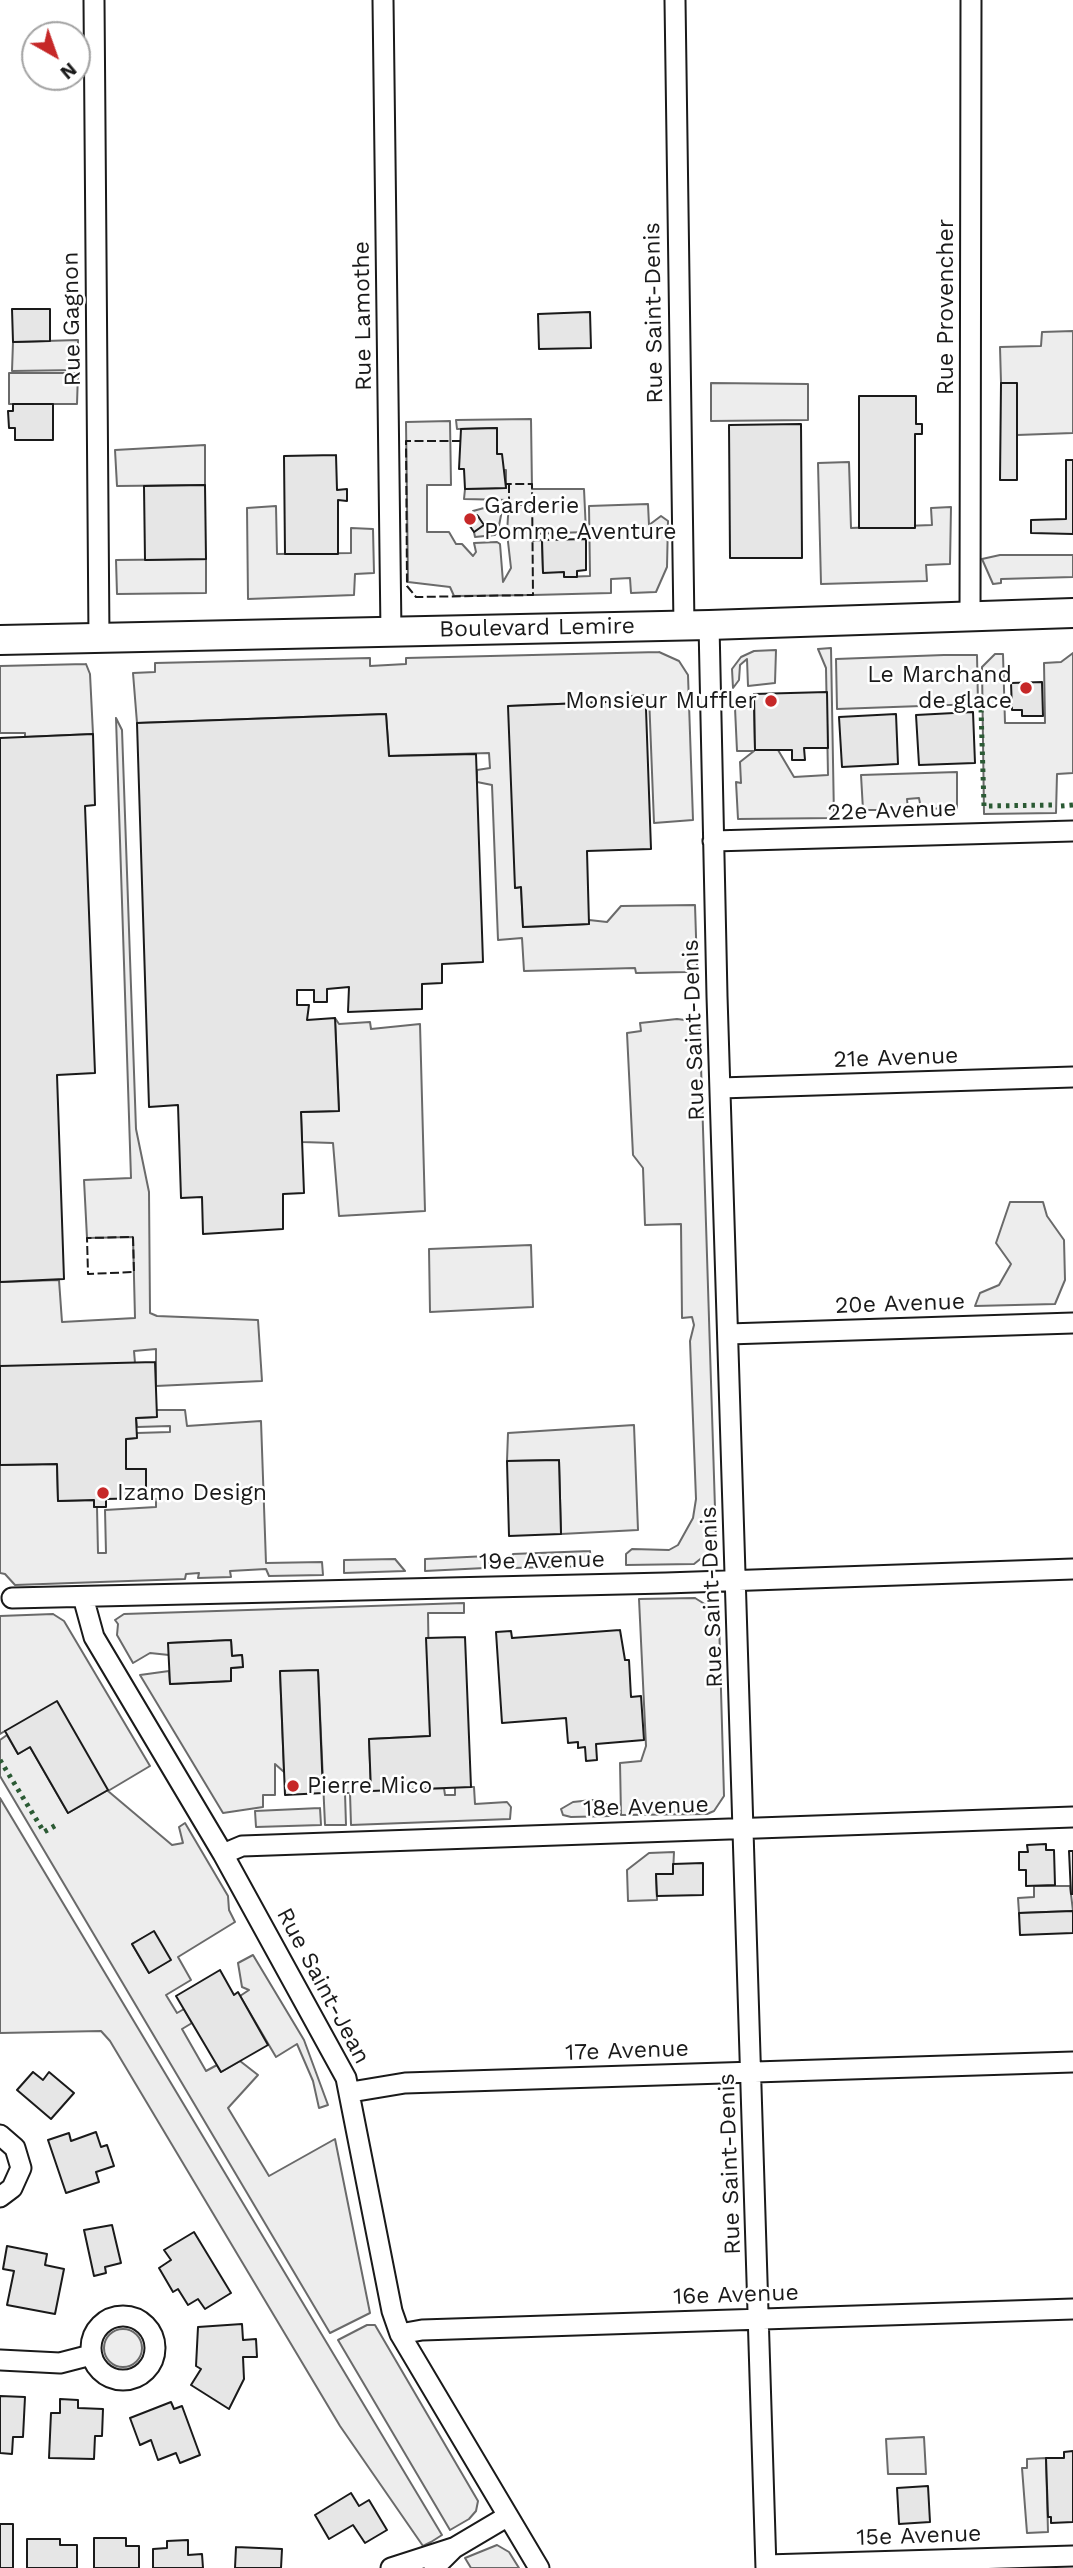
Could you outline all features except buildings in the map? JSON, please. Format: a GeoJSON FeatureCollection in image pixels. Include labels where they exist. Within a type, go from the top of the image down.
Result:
{"type":"FeatureCollection","features":[{"type":"Feature","properties":{"kind":"main road","name":"Boulevard Lemire"},"geometry":{"type":"LineString","coordinates":[[0,640],[696,625],[1073,613]]}},
{"type":"Feature","properties":{"kind":"street","name":"Rue Gagnon"},"geometry":{"type":"LineString","coordinates":[[94,0],[99,638]]}},
{"type":"Feature","properties":{"kind":"street","name":"Rue Lamothe"},"geometry":{"type":"LineString","coordinates":[[383,0],[391,632]]}},
{"type":"Feature","properties":{"kind":"street","name":"Rue Saint-Denis"},"geometry":{"type":"LineString","coordinates":[[674,0],[696,625],[713,841],[766,2567]]}},
{"type":"Feature","properties":{"kind":"street","name":"Rue Provencher"},"geometry":{"type":"LineString","coordinates":[[970,615],[971,0]]}},
{"type":"Feature","properties":{"kind":"street","name":"22e Avenue"},"geometry":{"type":"LineString","coordinates":[[713,841],[1073,831]]}},
{"type":"Feature","properties":{"kind":"street","name":"21e Avenue"},"geometry":{"type":"LineString","coordinates":[[720,1088],[1073,1077]]}},
{"type":"Feature","properties":{"kind":"street","name":"20e Avenue"},"geometry":{"type":"LineString","coordinates":[[728,1334],[1073,1323]]}},
{"type":"Feature","properties":{"kind":"street","name":"19e Avenue"},"geometry":{"type":"LineString","coordinates":[[12,1598],[736,1581],[1073,1569]]}},
{"type":"Feature","properties":{"kind":"street","name":"Rue Saint-Jean"},"geometry":{"type":"LineString","coordinates":[[83,1597],[94,1637],[223,1854],[328,2042],[351,2092],[392,2311],[400,2334],[539,2568]]}},
{"type":"Feature","properties":{"kind":"street","name":"18e Avenue"},"geometry":{"type":"LineString","coordinates":[[223,1854],[242,1846],[1073,1817]]}},
{"type":"Feature","properties":{"kind":"street","name":"17e Avenue"},"geometry":{"type":"LineString","coordinates":[[351,2092],[405,2083],[1073,2062]]}},
{"type":"Feature","properties":{"kind":"street"},"geometry":{"type":"LineString","coordinates":[[0,2135],[15,2148],[21,2168],[12,2188],[0,2197]]}},
{"type":"Feature","properties":{"kind":"street","name":"16e Avenue"},"geometry":{"type":"LineString","coordinates":[[400,2334],[422,2330],[1073,2309]]}},
{"type":"Feature","properties":{"kind":"street"},"geometry":{"type":"LineString","coordinates":[[0,2360],[69,2362],[91,2355]]}},
{"type":"Feature","properties":{"kind":"street"},"geometry":{"type":"LineString","coordinates":[[390,2568],[454,2548],[508,2516]]}},
{"type":"Feature","properties":{"kind":"street"},"geometry":{"type":"LineString","coordinates":[[434,2568],[454,2548]]}},
{"type":"Feature","properties":{"kind":"street","name":"15e Avenue"},"geometry":{"type":"LineString","coordinates":[[766,2567],[1073,2556]]}},
{"type":"Feature","properties":{"kind":"shaded area"},"geometry":{"type":"Polygon","coordinates":[[[1073,331],[1073,433],[1017,435],[1017,384],[1001,383],[1000,347],[1041,346],[1042,332],[1073,331]]]}},
{"type":"Feature","properties":{"kind":"shaded area"},"geometry":{"type":"Polygon","coordinates":[[[78,340],[78,370],[12,371],[13,342],[78,340]]]}},
{"type":"Feature","properties":{"kind":"shaded area"},"geometry":{"type":"Polygon","coordinates":[[[9,373],[78,373],[77,404],[9,404],[9,373]]]}},
{"type":"Feature","properties":{"kind":"shaded area"},"geometry":{"type":"Polygon","coordinates":[[[711,383],[808,384],[808,420],[711,421],[711,383]]]}},
{"type":"Feature","properties":{"kind":"shaded area"},"geometry":{"type":"Polygon","coordinates":[[[531,419],[532,489],[584,489],[586,532],[532,534],[533,541],[542,540],[543,572],[564,572],[565,577],[590,576],[589,506],[648,504],[649,525],[661,516],[668,521],[667,567],[656,592],[631,593],[630,578],[611,579],[611,593],[533,595],[454,596],[450,587],[408,582],[406,422],[450,421],[451,485],[427,485],[427,532],[449,532],[456,544],[462,544],[473,556],[476,552],[474,543],[497,542],[500,544],[503,582],[511,568],[507,533],[509,500],[464,499],[465,489],[506,488],[506,470],[502,470],[497,454],[497,428],[457,429],[456,420],[531,419]]]}},
{"type":"Feature","properties":{"kind":"shaded area"},"geometry":{"type":"Polygon","coordinates":[[[205,445],[205,485],[117,486],[115,450],[205,445]]]}},
{"type":"Feature","properties":{"kind":"shaded area"},"geometry":{"type":"Polygon","coordinates":[[[849,462],[851,528],[932,525],[931,508],[951,507],[950,564],[926,565],[927,581],[821,584],[818,463],[849,462]]]}},
{"type":"Feature","properties":{"kind":"shaded area"},"geometry":{"type":"Polygon","coordinates":[[[495,505],[502,510],[498,531],[495,535],[475,537],[474,532],[483,525],[478,516],[474,518],[473,511],[495,505]]]}},
{"type":"Feature","properties":{"kind":"shaded area"},"geometry":{"type":"Polygon","coordinates":[[[276,506],[277,554],[351,553],[351,528],[373,529],[374,573],[355,574],[354,595],[248,599],[247,508],[276,506]]]}},
{"type":"Feature","properties":{"kind":"shaded area"},"geometry":{"type":"Polygon","coordinates":[[[1000,555],[1073,555],[1073,577],[1001,579],[1001,583],[993,584],[982,559],[1000,555]]]}},
{"type":"Feature","properties":{"kind":"shaded area"},"geometry":{"type":"Polygon","coordinates":[[[206,559],[206,593],[117,594],[116,560],[206,559]]]}},
{"type":"Feature","properties":{"kind":"shaded area"},"geometry":{"type":"Polygon","coordinates":[[[831,648],[834,818],[738,819],[736,782],[741,783],[740,762],[754,751],[737,751],[735,708],[754,707],[755,750],[778,750],[794,777],[828,775],[826,668],[818,649],[831,648]]]}},
{"type":"Feature","properties":{"kind":"shaded area"},"geometry":{"type":"Polygon","coordinates":[[[776,650],[775,683],[748,686],[747,659],[740,665],[739,680],[733,688],[732,669],[741,657],[754,651],[776,650]]]}},
{"type":"Feature","properties":{"kind":"shaded area"},"geometry":{"type":"Polygon","coordinates":[[[659,652],[679,661],[688,675],[693,820],[654,823],[649,696],[632,701],[509,706],[516,888],[521,887],[523,927],[589,924],[589,920],[607,922],[621,906],[695,905],[697,967],[687,972],[636,973],[635,968],[524,971],[522,938],[498,940],[492,785],[477,782],[477,770],[490,768],[489,753],[389,756],[386,714],[137,723],[133,673],[155,672],[155,663],[370,658],[370,666],[406,664],[406,658],[659,652]]]}},
{"type":"Feature","properties":{"kind":"shaded area"},"geometry":{"type":"Polygon","coordinates":[[[1073,653],[1073,773],[1057,774],[1056,813],[984,814],[982,667],[995,654],[1003,654],[1005,723],[1045,723],[1044,663],[1061,662],[1073,653]]]}},
{"type":"Feature","properties":{"kind":"shaded area"},"geometry":{"type":"Polygon","coordinates":[[[977,655],[978,704],[837,709],[836,659],[977,655]]]}},
{"type":"Feature","properties":{"kind":"shaded area"},"geometry":{"type":"Polygon","coordinates":[[[86,664],[90,674],[93,734],[25,737],[25,733],[0,733],[0,666],[86,664]]]}},
{"type":"Feature","properties":{"kind":"shaded area"},"geometry":{"type":"Polygon","coordinates":[[[116,718],[122,730],[136,1129],[149,1192],[150,1313],[157,1316],[258,1320],[262,1381],[156,1386],[156,1349],[134,1351],[135,1363],[0,1367],[0,1282],[59,1280],[62,1322],[135,1318],[133,1237],[87,1238],[84,1180],[131,1178],[116,718]]]}},
{"type":"Feature","properties":{"kind":"shaded area"},"geometry":{"type":"Polygon","coordinates":[[[957,772],[957,808],[921,809],[919,798],[907,799],[908,810],[863,810],[861,775],[957,772]]]}},
{"type":"Feature","properties":{"kind":"shaded area"},"geometry":{"type":"Polygon","coordinates":[[[335,1018],[339,1024],[370,1022],[371,1029],[420,1024],[425,1211],[339,1216],[333,1143],[302,1142],[301,1112],[339,1111],[335,1018]]]}},
{"type":"Feature","properties":{"kind":"shaded area"},"geometry":{"type":"Polygon","coordinates":[[[677,1019],[693,1021],[699,1026],[700,1034],[716,1540],[713,1549],[694,1564],[626,1565],[626,1554],[632,1549],[669,1550],[678,1545],[693,1518],[696,1499],[690,1341],[694,1325],[692,1317],[682,1318],[681,1224],[645,1225],[643,1168],[633,1155],[627,1033],[641,1031],[640,1023],[677,1019]]]}},
{"type":"Feature","properties":{"kind":"shaded area"},"geometry":{"type":"Polygon","coordinates":[[[1010,1202],[1043,1202],[1047,1216],[1064,1240],[1065,1280],[1055,1304],[975,1306],[980,1293],[999,1285],[1011,1264],[996,1243],[1010,1202]]]}},
{"type":"Feature","properties":{"kind":"shaded area"},"geometry":{"type":"Polygon","coordinates":[[[531,1245],[533,1307],[430,1312],[429,1249],[531,1245]]]}},
{"type":"Feature","properties":{"kind":"shaded area"},"geometry":{"type":"Polygon","coordinates":[[[156,1410],[185,1410],[187,1426],[261,1421],[266,1563],[322,1562],[323,1575],[269,1576],[266,1569],[230,1571],[231,1577],[198,1578],[199,1573],[186,1574],[185,1579],[15,1585],[5,1574],[0,1573],[0,1465],[57,1464],[58,1501],[94,1500],[94,1507],[97,1507],[98,1553],[106,1553],[105,1510],[156,1507],[156,1499],[146,1498],[146,1469],[126,1469],[126,1439],[136,1438],[137,1433],[170,1432],[170,1426],[137,1427],[136,1418],[156,1417],[156,1410]]]}},
{"type":"Feature","properties":{"kind":"shaded area"},"geometry":{"type":"Polygon","coordinates":[[[634,1425],[638,1530],[561,1534],[559,1460],[507,1461],[508,1433],[634,1425]]]}},
{"type":"Feature","properties":{"kind":"shaded area"},"geometry":{"type":"Polygon","coordinates":[[[590,1551],[591,1566],[513,1568],[510,1565],[513,1554],[590,1551]]]}},
{"type":"Feature","properties":{"kind":"shaded area"},"geometry":{"type":"Polygon","coordinates":[[[488,1556],[490,1562],[485,1568],[425,1571],[425,1559],[488,1556]]]}},
{"type":"Feature","properties":{"kind":"shaded area"},"geometry":{"type":"Polygon","coordinates":[[[395,1559],[405,1571],[344,1573],[344,1560],[395,1559]]]}},
{"type":"Feature","properties":{"kind":"shaded area"},"geometry":{"type":"Polygon","coordinates":[[[695,1598],[711,1608],[719,1620],[724,1796],[714,1811],[707,1814],[621,1815],[620,1763],[641,1761],[646,1746],[639,1599],[695,1598]]]}},
{"type":"Feature","properties":{"kind":"shaded area"},"geometry":{"type":"Polygon","coordinates":[[[464,1603],[464,1613],[428,1613],[430,1736],[369,1739],[371,1790],[444,1788],[445,1795],[455,1795],[455,1787],[474,1787],[475,1804],[507,1802],[511,1807],[510,1819],[351,1825],[350,1793],[345,1793],[346,1825],[325,1825],[318,1670],[280,1672],[284,1772],[275,1764],[275,1795],[263,1795],[263,1807],[223,1813],[140,1675],[169,1671],[170,1684],[231,1681],[231,1668],[243,1667],[242,1655],[232,1656],[231,1640],[169,1643],[169,1655],[150,1653],[133,1663],[117,1635],[118,1624],[115,1620],[124,1614],[464,1603]]]}},
{"type":"Feature","properties":{"kind":"shaded area"},"geometry":{"type":"Polygon","coordinates":[[[53,1614],[64,1621],[150,1766],[108,1791],[172,1845],[183,1843],[179,1827],[185,1823],[228,1896],[229,1910],[235,1922],[178,1957],[191,1980],[166,1995],[177,2013],[184,2009],[192,2023],[182,2029],[206,2071],[217,2065],[221,2072],[240,2061],[258,2075],[228,2108],[269,2176],[335,2139],[370,2313],[330,2333],[0,1776],[0,1740],[7,1735],[18,1754],[30,1747],[68,1813],[108,1790],[5,1731],[0,1734],[0,1616],[53,1614]],[[154,1932],[132,1944],[149,1973],[170,1960],[154,1932]]]}},
{"type":"Feature","properties":{"kind":"shaded area"},"geometry":{"type":"Polygon","coordinates":[[[0,1798],[442,2535],[431,2542],[423,2546],[340,2426],[110,2041],[101,2031],[0,2033],[0,1798]]]}},
{"type":"Feature","properties":{"kind":"shaded area"},"geometry":{"type":"Polygon","coordinates":[[[592,1800],[613,1806],[611,1816],[563,1815],[561,1809],[573,1802],[592,1800]]]}},
{"type":"Feature","properties":{"kind":"shaded area"},"geometry":{"type":"Polygon","coordinates":[[[320,1808],[321,1825],[256,1827],[255,1811],[320,1808]]]}},
{"type":"Feature","properties":{"kind":"shaded area"},"geometry":{"type":"Polygon","coordinates":[[[674,1852],[673,1874],[656,1874],[657,1900],[628,1901],[627,1870],[649,1853],[674,1852]]]}},
{"type":"Feature","properties":{"kind":"shaded area"},"geometry":{"type":"Polygon","coordinates":[[[1034,1886],[1070,1886],[1073,1911],[1019,1913],[1018,1898],[1034,1897],[1034,1886]]]}},
{"type":"Feature","properties":{"kind":"shaded area"},"geometry":{"type":"Polygon","coordinates":[[[253,1955],[304,2040],[328,2105],[319,2108],[313,2081],[297,2044],[276,2057],[240,1996],[249,1990],[242,1987],[238,1963],[253,1955]]]}},
{"type":"Feature","properties":{"kind":"shaded area"},"geometry":{"type":"Polygon","coordinates":[[[367,2325],[375,2325],[478,2501],[476,2511],[469,2519],[450,2530],[338,2340],[367,2325]]]}},
{"type":"Feature","properties":{"kind":"shaded area"},"geometry":{"type":"Polygon","coordinates":[[[123,2329],[137,2334],[142,2348],[137,2362],[123,2367],[109,2362],[104,2348],[109,2334],[123,2329]]]}},
{"type":"Feature","properties":{"kind":"shaded area"},"geometry":{"type":"Polygon","coordinates":[[[924,2437],[926,2474],[888,2474],[886,2439],[924,2437]]]}},
{"type":"Feature","properties":{"kind":"shaded area"},"geometry":{"type":"Polygon","coordinates":[[[1046,2458],[1048,2532],[1027,2533],[1022,2468],[1027,2468],[1027,2459],[1046,2458]]]}},
{"type":"Feature","properties":{"kind":"shaded area"},"geometry":{"type":"Polygon","coordinates":[[[497,2545],[509,2552],[519,2568],[471,2568],[465,2558],[497,2545]]]}},
{"type":"Feature","properties":{"kind":"hedge"},"geometry":{"type":"LineString","coordinates":[[981,709],[984,806],[1052,805]]}},
{"type":"Feature","properties":{"kind":"hedge"},"geometry":{"type":"LineString","coordinates":[[1061,806],[1073,805]]}},
{"type":"Feature","properties":{"kind":"hedge"},"geometry":{"type":"LineString","coordinates":[[0,1760],[44,1832],[58,1824]]}},
{"type":"Feature","properties":{"kind":"fence"},"geometry":{"type":"LineString","coordinates":[[461,441],[406,441],[407,586],[416,597],[533,595],[532,484],[506,484]]}},
{"type":"Feature","properties":{"kind":"fence"},"geometry":{"type":"LineString","coordinates":[[509,484],[509,505],[532,505]]}},
{"type":"Feature","properties":{"kind":"fence"},"geometry":{"type":"LineString","coordinates":[[133,1237],[134,1272],[88,1274],[87,1238],[133,1237]]}},
{"type":"Feature","properties":{"kind":"place","name":"Garderie Pomme Aventure"},"geometry":{"type":"Point","coordinates":[470,519]}},
{"type":"Feature","properties":{"kind":"place","name":"Le Marchand de glace"},"geometry":{"type":"Point","coordinates":[1026,688]}},
{"type":"Feature","properties":{"kind":"place","name":"Monsieur Muffler"},"geometry":{"type":"Point","coordinates":[771,701]}},
{"type":"Feature","properties":{"kind":"place","name":"Izamo Design"},"geometry":{"type":"Point","coordinates":[103,1493]}},
{"type":"Feature","properties":{"kind":"place","name":"Pierre Mico"},"geometry":{"type":"Point","coordinates":[293,1786]}}]}
